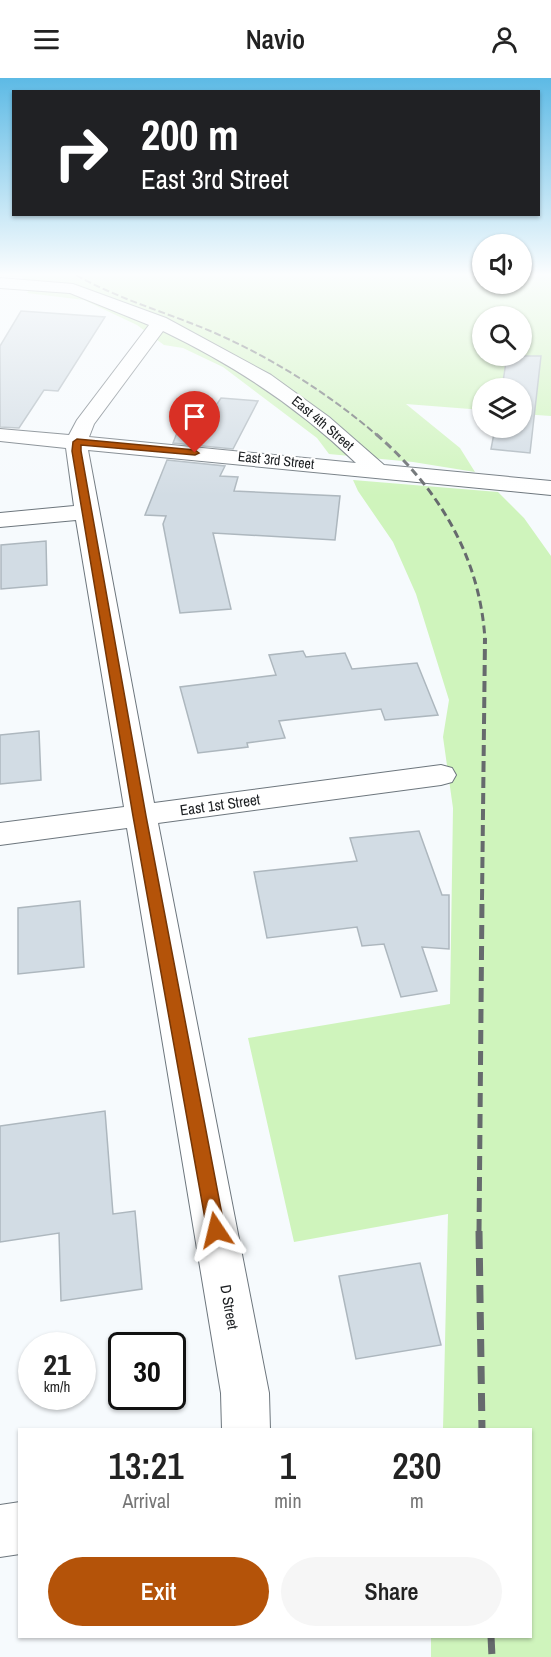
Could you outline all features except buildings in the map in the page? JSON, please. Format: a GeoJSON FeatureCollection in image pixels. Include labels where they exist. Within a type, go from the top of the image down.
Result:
{"type":"FeatureCollection","features":[{"type":"Feature","properties":{"kind":"street"},"geometry":{"type":"LineString","coordinates":[[77,442],[84,424],[140,349]]}},
{"type":"Feature","properties":{"kind":"street","name":"East 4th Street"},"geometry":{"type":"LineString","coordinates":[[212,349],[284,391],[344,438],[376,470]]}},
{"type":"Feature","properties":{"kind":"street","name":"East 3rd Street"},"geometry":{"type":"LineString","coordinates":[[0,435],[551,488]]}},
{"type":"Feature","properties":{"kind":"street","name":"D Street"},"geometry":{"type":"LineString","coordinates":[[77,442],[77,461],[85,512],[245,1393],[246,1428]]}},
{"type":"Feature","properties":{"kind":"street"},"geometry":{"type":"LineString","coordinates":[[0,520],[85,512]]}},
{"type":"Feature","properties":{"kind":"street","name":"East 1st Street"},"geometry":{"type":"LineString","coordinates":[[0,834],[441,775]]}},
{"type":"Feature","properties":{"kind":"street"},"geometry":{"type":"LineString","coordinates":[[0,1531],[18,1528]]}},
{"type":"Feature","properties":{"kind":"green space"},"geometry":{"type":"Polygon","coordinates":[[[184,349],[472,349],[472,366],[532,366],[532,349],[551,349],[551,416],[532,415],[532,378],[472,378],[472,409],[406,404],[460,448],[475,472],[413,462],[329,454],[317,438],[223,367],[184,349]]]}},
{"type":"Feature","properties":{"kind":"green space"},"geometry":{"type":"Polygon","coordinates":[[[353,480],[498,492],[524,518],[551,556],[551,1657],[431,1657],[431,1638],[532,1638],[532,1428],[443,1428],[448,1214],[294,1242],[248,1038],[450,1004],[453,808],[443,737],[449,700],[416,594],[393,542],[353,480]]]}},
{"type":"Feature","properties":{"kind":"railway"},"geometry":{"type":"LineString","coordinates":[[248,349],[320,392],[378,436]]}},
{"type":"Feature","properties":{"kind":"railway"},"geometry":{"type":"LineString","coordinates":[[376,434],[418,477],[452,526],[475,580],[485,640]]}},
{"type":"Feature","properties":{"kind":"railway"},"geometry":{"type":"LineString","coordinates":[[482,900],[485,640]]}},
{"type":"Feature","properties":{"kind":"railway"},"geometry":{"type":"LineString","coordinates":[[479,1232],[482,898]]}},
{"type":"Feature","properties":{"kind":"railway"},"geometry":{"type":"LineString","coordinates":[[479,1232],[482,1428]]}},
{"type":"Feature","properties":{"kind":"railway"},"geometry":{"type":"LineString","coordinates":[[491,1638],[492,1657]]}},
{"type":"Feature","properties":{"kind":"route"},"geometry":{"type":"LineString","coordinates":[[195,453],[77,442],[76,451],[139,816],[216,1230]]}}]}
